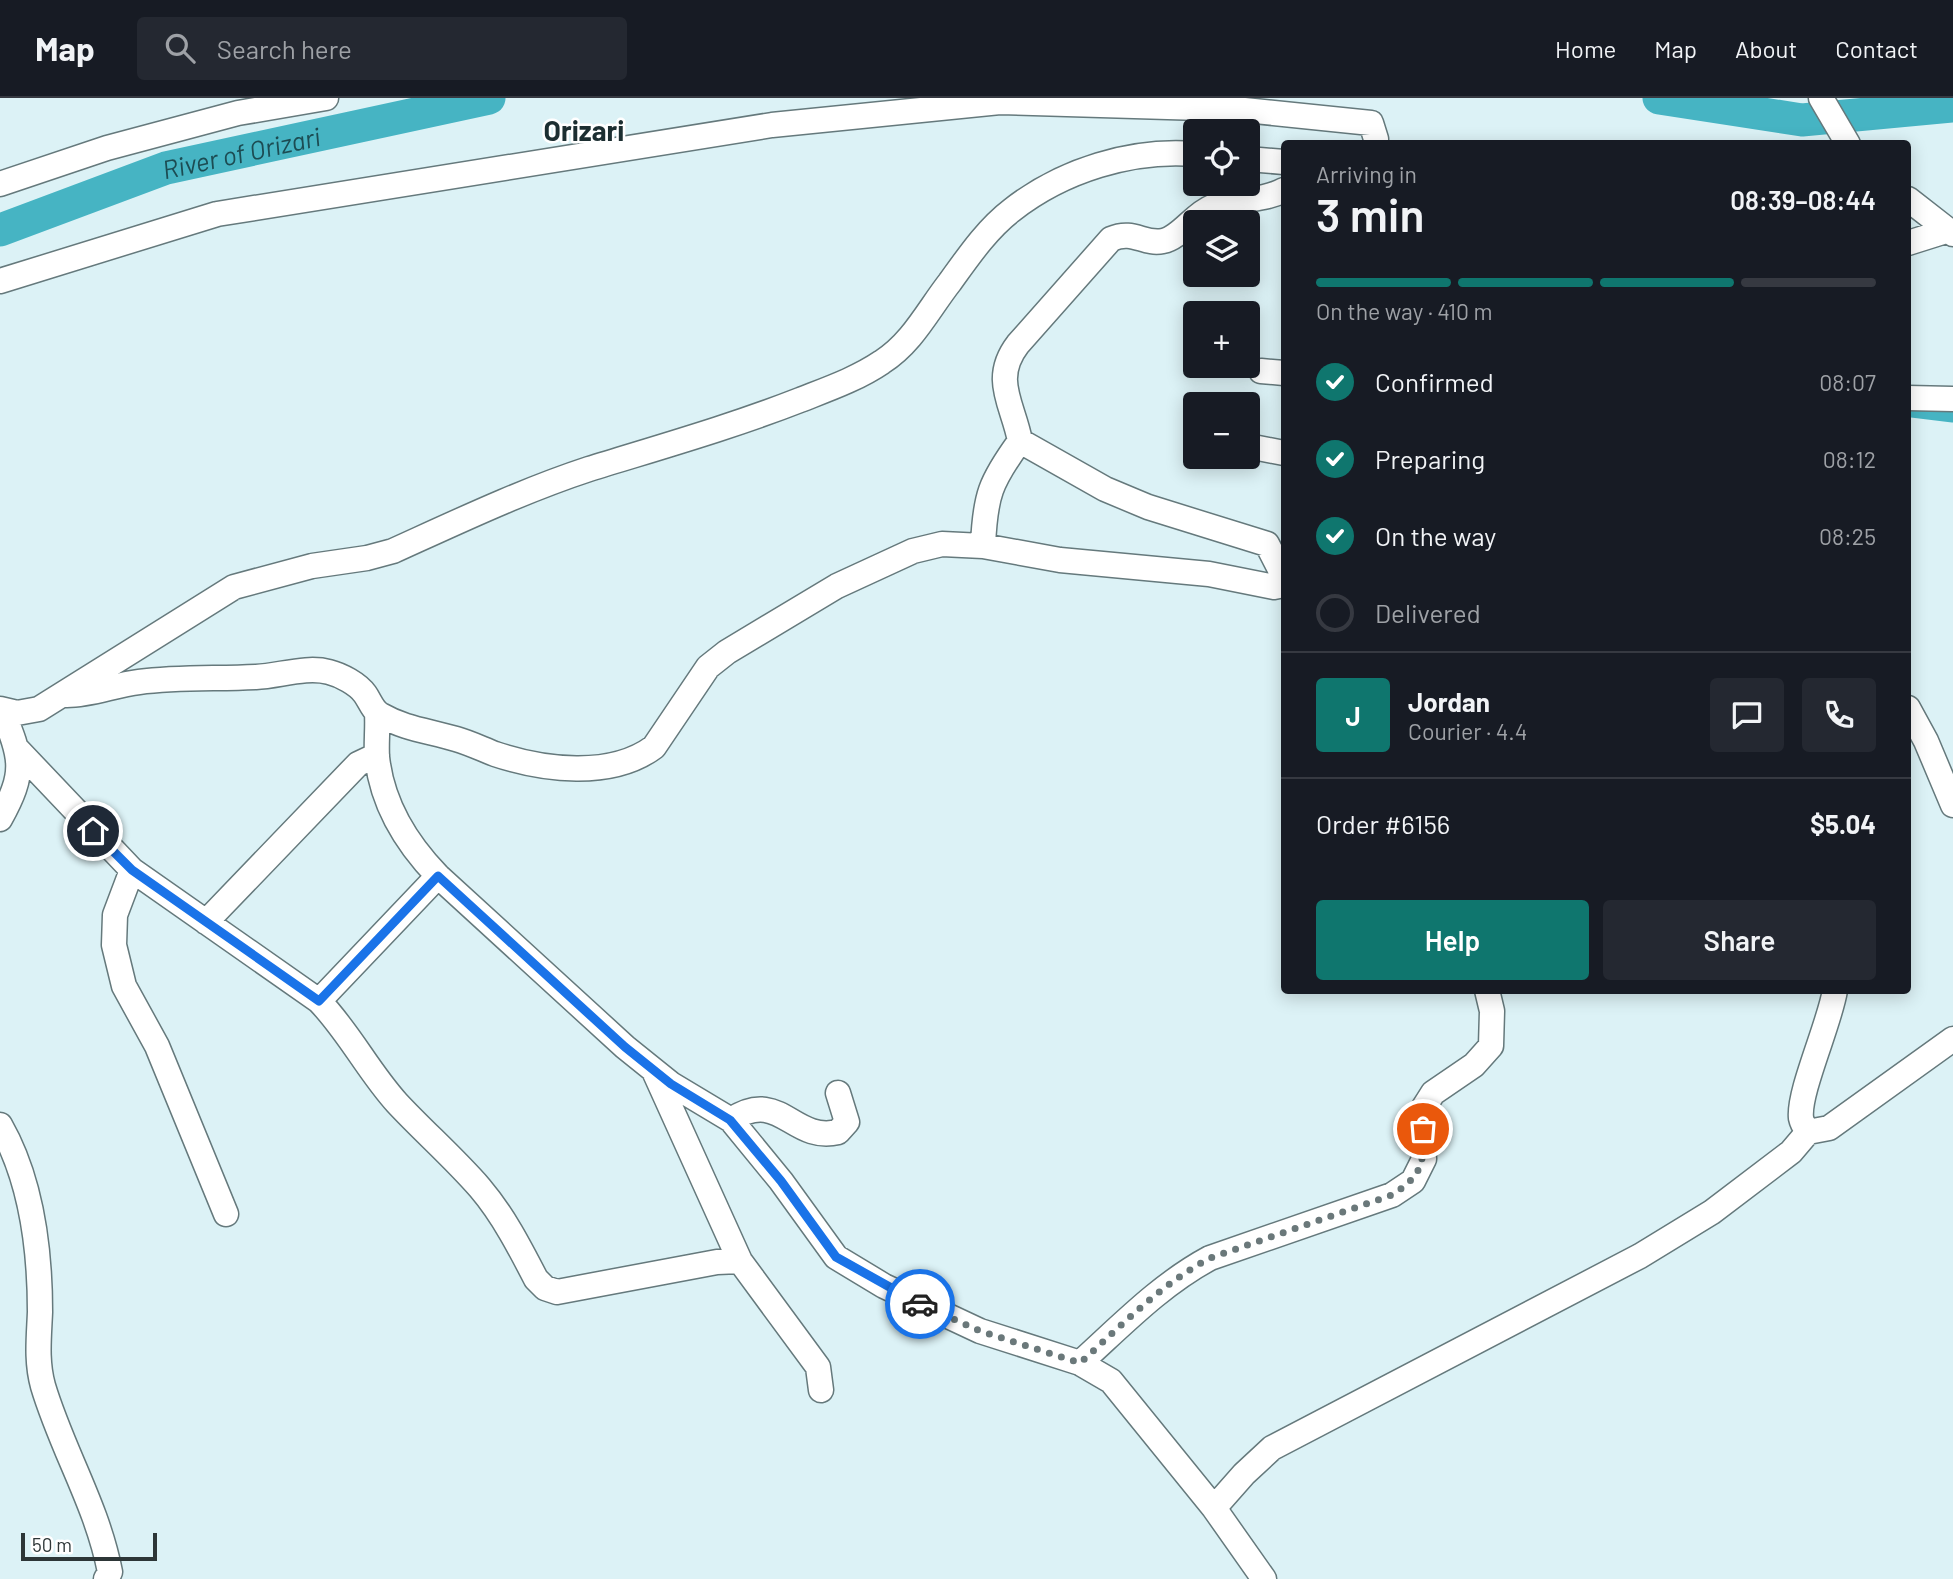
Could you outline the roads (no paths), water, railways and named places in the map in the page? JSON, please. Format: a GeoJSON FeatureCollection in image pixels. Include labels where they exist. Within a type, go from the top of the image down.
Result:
{"type":"FeatureCollection","features":[{"type":"Feature","properties":{"kind":"street"},"geometry":{"type":"LineString","coordinates":[[0,184],[107,148],[225,116],[326,98]]}},
{"type":"Feature","properties":{"kind":"street"},"geometry":{"type":"LineString","coordinates":[[1821,98],[1846,140]]}},
{"type":"Feature","properties":{"kind":"street"},"geometry":{"type":"LineString","coordinates":[[0,281],[217,214],[772,125],[1000,102],[1235,109],[1371,123],[1376,140]]}},
{"type":"Feature","properties":{"kind":"street"},"geometry":{"type":"LineString","coordinates":[[1,710],[17,713],[39,709],[234,587],[301,568],[393,551],[586,470],[744,422],[863,374],[898,350],[919,327],[980,241],[1012,209],[1064,179],[1115,159],[1161,151],[1183,153]]}},
{"type":"Feature","properties":{"kind":"street"},"geometry":{"type":"LineString","coordinates":[[1260,160],[1281,162]]}},
{"type":"Feature","properties":{"kind":"street"},"geometry":{"type":"LineString","coordinates":[[1281,192],[1271,197],[1211,207],[1166,241],[1154,241],[1130,234],[1111,239],[1008,357],[1004,381],[1020,442],[1105,489],[1148,507],[1267,544],[1281,571]]}},
{"type":"Feature","properties":{"kind":"street"},"geometry":{"type":"LineString","coordinates":[[1911,201],[1949,232]]}},
{"type":"Feature","properties":{"kind":"street"},"geometry":{"type":"LineString","coordinates":[[1911,242],[1949,232]]}},
{"type":"Feature","properties":{"kind":"street"},"geometry":{"type":"LineString","coordinates":[[1911,398],[1953,398]]}},
{"type":"Feature","properties":{"kind":"street"},"geometry":{"type":"LineString","coordinates":[[983,546],[986,500],[1004,463],[1020,442]]}},
{"type":"Feature","properties":{"kind":"street"},"geometry":{"type":"LineString","coordinates":[[1260,448],[1281,452]]}},
{"type":"Feature","properties":{"kind":"street"},"geometry":{"type":"LineString","coordinates":[[62,695],[91,695],[134,682],[182,677],[257,677],[310,670],[328,671],[343,677],[363,691],[377,713],[407,728],[447,736],[495,754],[571,768],[622,763],[654,747],[708,667],[727,652],[837,586],[913,551],[943,544],[983,546],[1060,561],[1209,574],[1281,586]]}},
{"type":"Feature","properties":{"kind":"street"},"geometry":{"type":"LineString","coordinates":[[1,710],[18,750],[132,870],[319,1001],[338,1021],[360,1057],[397,1102],[480,1188],[498,1211],[536,1279],[545,1288],[557,1292],[717,1262],[740,1261]]}},
{"type":"Feature","properties":{"kind":"street"},"geometry":{"type":"LineString","coordinates":[[377,713],[377,755],[389,805],[416,853],[438,876],[653,1070],[730,1120],[774,1172],[836,1257],[884,1286],[980,1331],[1080,1363],[1111,1381],[1214,1508],[1265,1579]]}},
{"type":"Feature","properties":{"kind":"street"},"geometry":{"type":"LineString","coordinates":[[1911,714],[1926,741],[1953,805]]}},
{"type":"Feature","properties":{"kind":"street"},"geometry":{"type":"LineString","coordinates":[[0,819],[18,786],[18,750]]}},
{"type":"Feature","properties":{"kind":"street"},"geometry":{"type":"LineString","coordinates":[[206,922],[358,764],[377,755]]}},
{"type":"Feature","properties":{"kind":"street"},"geometry":{"type":"LineString","coordinates":[[132,870],[115,915],[114,945],[124,986],[157,1046],[226,1214]]}},
{"type":"Feature","properties":{"kind":"street"},"geometry":{"type":"LineString","coordinates":[[319,1001],[438,876]]}},
{"type":"Feature","properties":{"kind":"street"},"geometry":{"type":"LineString","coordinates":[[1080,1363],[1142,1305],[1191,1268],[1210,1258],[1359,1208],[1392,1195],[1413,1181],[1424,1159],[1421,1112],[1433,1093],[1474,1065],[1491,1046],[1492,1011],[1489,994]]}},
{"type":"Feature","properties":{"kind":"street"},"geometry":{"type":"LineString","coordinates":[[1808,1132],[1802,1121],[1803,1099],[1832,1010],[1834,994]]}},
{"type":"Feature","properties":{"kind":"street"},"geometry":{"type":"LineString","coordinates":[[1214,1508],[1272,1448],[1640,1255],[1712,1212],[1791,1152],[1808,1132],[1829,1128],[1953,1039]]}},
{"type":"Feature","properties":{"kind":"street"},"geometry":{"type":"LineString","coordinates":[[653,1070],[740,1261],[818,1367],[821,1390]]}},
{"type":"Feature","properties":{"kind":"street"},"geometry":{"type":"LineString","coordinates":[[730,1120],[756,1107],[773,1111],[818,1135],[838,1132],[847,1122],[838,1093]]}},
{"type":"Feature","properties":{"kind":"street"},"geometry":{"type":"LineString","coordinates":[[0,1125],[21,1171],[38,1260],[38,1359],[43,1386],[102,1532],[110,1572],[106,1579]]}},
{"type":"Feature","properties":{"kind":"waterway","name":"River of Orizari"},"geometry":{"type":"LineString","coordinates":[[0,230],[166,168],[489,98]]}},
{"type":"Feature","properties":{"kind":"waterway","name":"River of Orizari"},"geometry":{"type":"LineString","coordinates":[[1659,98],[1802,120],[1953,106]]}},
{"type":"Feature","properties":{"kind":"waterway"},"geometry":{"type":"LineString","coordinates":[[1912,408],[1953,413]]}},
{"type":"Feature","properties":{"kind":"district","name":"Orizari"},"geometry":{"type":"Point","coordinates":[584,130]}}]}
